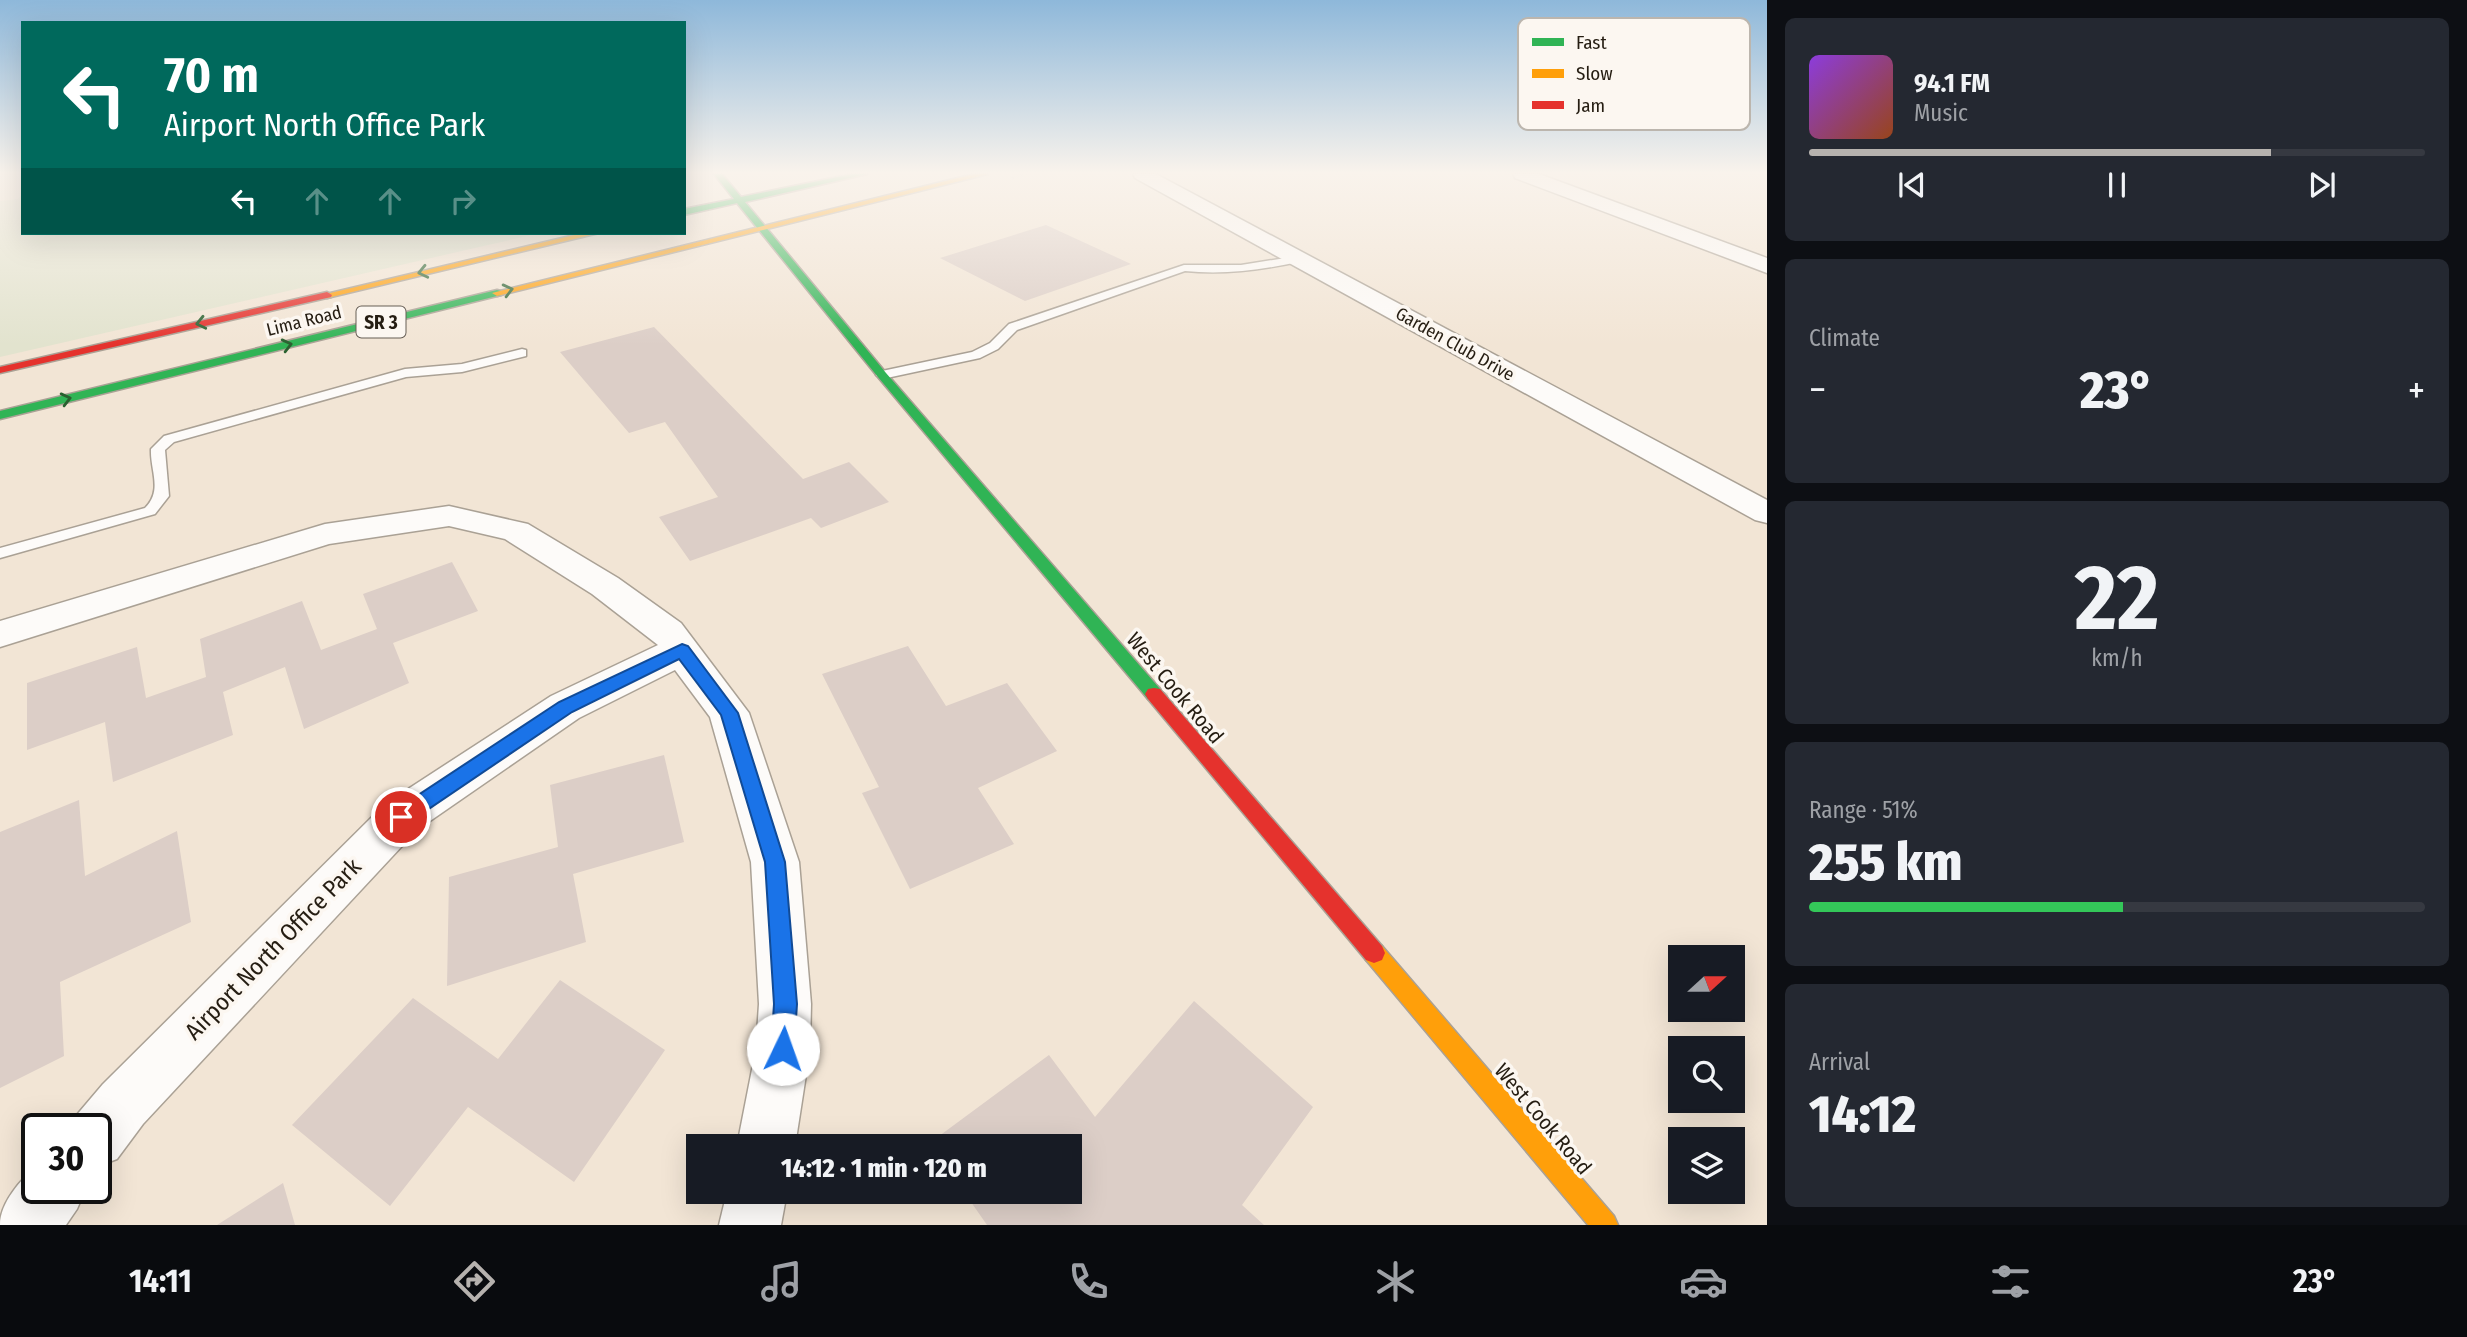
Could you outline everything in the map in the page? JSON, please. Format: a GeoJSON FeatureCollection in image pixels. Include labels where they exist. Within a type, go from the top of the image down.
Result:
{"type":"FeatureCollection","features":[{"type":"Feature","properties":{"kind":"main road","name":"Lima Road"},"geometry":{"type":"LineString","coordinates":[[0,415],[753,231]]}},
{"type":"Feature","properties":{"kind":"main road","name":"West Cook Road"},"geometry":{"type":"LineString","coordinates":[[764,231],[882,376],[1605,1225]]}},
{"type":"Feature","properties":{"kind":"main road","name":"Lima Road"},"geometry":{"type":"LineString","coordinates":[[0,370],[585,235]]}},
{"type":"Feature","properties":{"kind":"street","name":"Garden Club Drive"},"geometry":{"type":"LineString","coordinates":[[1247,231],[1767,513]]}},
{"type":"Feature","properties":{"kind":"street"},"geometry":{"type":"LineString","coordinates":[[1676,231],[1767,265]]}},
{"type":"Feature","properties":{"kind":"street"},"geometry":{"type":"LineString","coordinates":[[0,634],[325,534],[449,516],[516,531],[604,586],[668,632],[729,713],[775,862],[785,1004],[783,1049],[767,1134]]}},
{"type":"Feature","properties":{"kind":"street","name":"Airport North Office Park"},"geometry":{"type":"LineString","coordinates":[[112,1118],[401,817],[565,707],[682,650]]}},
{"type":"Feature","properties":{"kind":"street"},"geometry":{"type":"LineString","coordinates":[[27,1225],[43,1204]]}},
{"type":"Feature","properties":{"kind":"street"},"geometry":{"type":"LineString","coordinates":[[750,1225],[754,1204]]}},
{"type":"Feature","properties":{"kind":"lane"},"geometry":{"type":"LineString","coordinates":[[882,376],[975,355],[994,346],[1013,327],[1184,268],[1205,271],[1251,269],[1298,259]]}},
{"type":"Feature","properties":{"kind":"lane"},"geometry":{"type":"LineString","coordinates":[[0,553],[150,511],[161,502],[164,491],[158,458],[159,449],[169,439],[405,373],[462,368],[522,353]]}},
{"type":"Feature","properties":{"kind":"green space"},"geometry":{"type":"Polygon","coordinates":[[[0,231],[21,231],[21,235],[531,235],[0,357],[0,231]]]}},
{"type":"Feature","properties":{"kind":"building"},"geometry":{"type":"Polygon","coordinates":[[[1026,231],[1059,231],[1131,264],[1025,301],[940,258],[1026,231]]]}},
{"type":"Feature","properties":{"kind":"building"},"geometry":{"type":"Polygon","coordinates":[[[654,327],[803,479],[849,462],[889,502],[821,528],[811,518],[690,561],[659,517],[718,497],[665,422],[629,433],[560,352],[654,327]]]}},
{"type":"Feature","properties":{"kind":"building"},"geometry":{"type":"Polygon","coordinates":[[[452,562],[478,611],[393,643],[409,683],[304,729],[285,667],[223,692],[233,735],[113,782],[105,722],[27,750],[27,683],[137,647],[146,698],[206,677],[200,639],[302,601],[321,650],[377,629],[363,594],[452,562]]]}},
{"type":"Feature","properties":{"kind":"building"},"geometry":{"type":"Polygon","coordinates":[[[908,646],[946,706],[1007,683],[1057,751],[978,788],[1014,844],[910,889],[862,793],[879,787],[822,674],[908,646]]]}},
{"type":"Feature","properties":{"kind":"building"},"geometry":{"type":"Polygon","coordinates":[[[664,755],[684,842],[573,874],[586,942],[447,986],[449,877],[558,847],[550,785],[664,755]]]}},
{"type":"Feature","properties":{"kind":"building"},"geometry":{"type":"Polygon","coordinates":[[[79,800],[85,876],[177,831],[191,922],[60,982],[64,1056],[0,1088],[0,832],[79,800]]]}},
{"type":"Feature","properties":{"kind":"building"},"geometry":{"type":"Polygon","coordinates":[[[560,980],[665,1050],[574,1182],[468,1107],[390,1206],[292,1125],[413,998],[498,1059],[560,980]]]}},
{"type":"Feature","properties":{"kind":"building"},"geometry":{"type":"Polygon","coordinates":[[[1194,1001],[1313,1107],[1242,1205],[1264,1225],[987,1225],[972,1204],[1082,1204],[1082,1134],[942,1134],[1049,1055],[1095,1117],[1194,1001]]]}},
{"type":"Feature","properties":{"kind":"building"},"geometry":{"type":"Polygon","coordinates":[[[283,1183],[295,1225],[217,1225],[283,1183]]]}},
{"type":"Feature","properties":{"kind":"traffic: fast"},"geometry":{"type":"LineString","coordinates":[[765,231],[882,375],[1154,694]]}},
{"type":"Feature","properties":{"kind":"traffic: fast"},"geometry":{"type":"LineString","coordinates":[[0,415],[497,293]]}},
{"type":"Feature","properties":{"kind":"traffic: slow"},"geometry":{"type":"LineString","coordinates":[[497,293],[750,231]]}},
{"type":"Feature","properties":{"kind":"traffic: slow"},"geometry":{"type":"LineString","coordinates":[[327,295],[585,235]]}},
{"type":"Feature","properties":{"kind":"traffic: slow"},"geometry":{"type":"LineString","coordinates":[[1374,953],[1605,1225]]}},
{"type":"Feature","properties":{"kind":"traffic: jam"},"geometry":{"type":"LineString","coordinates":[[0,370],[327,295]]}},
{"type":"Feature","properties":{"kind":"traffic: jam"},"geometry":{"type":"LineString","coordinates":[[1154,694],[1374,953]]}},
{"type":"Feature","properties":{"kind":"route"},"geometry":{"type":"LineString","coordinates":[[401,817],[565,707],[682,650],[729,713],[775,862],[785,1004],[783,1049]]}}]}
